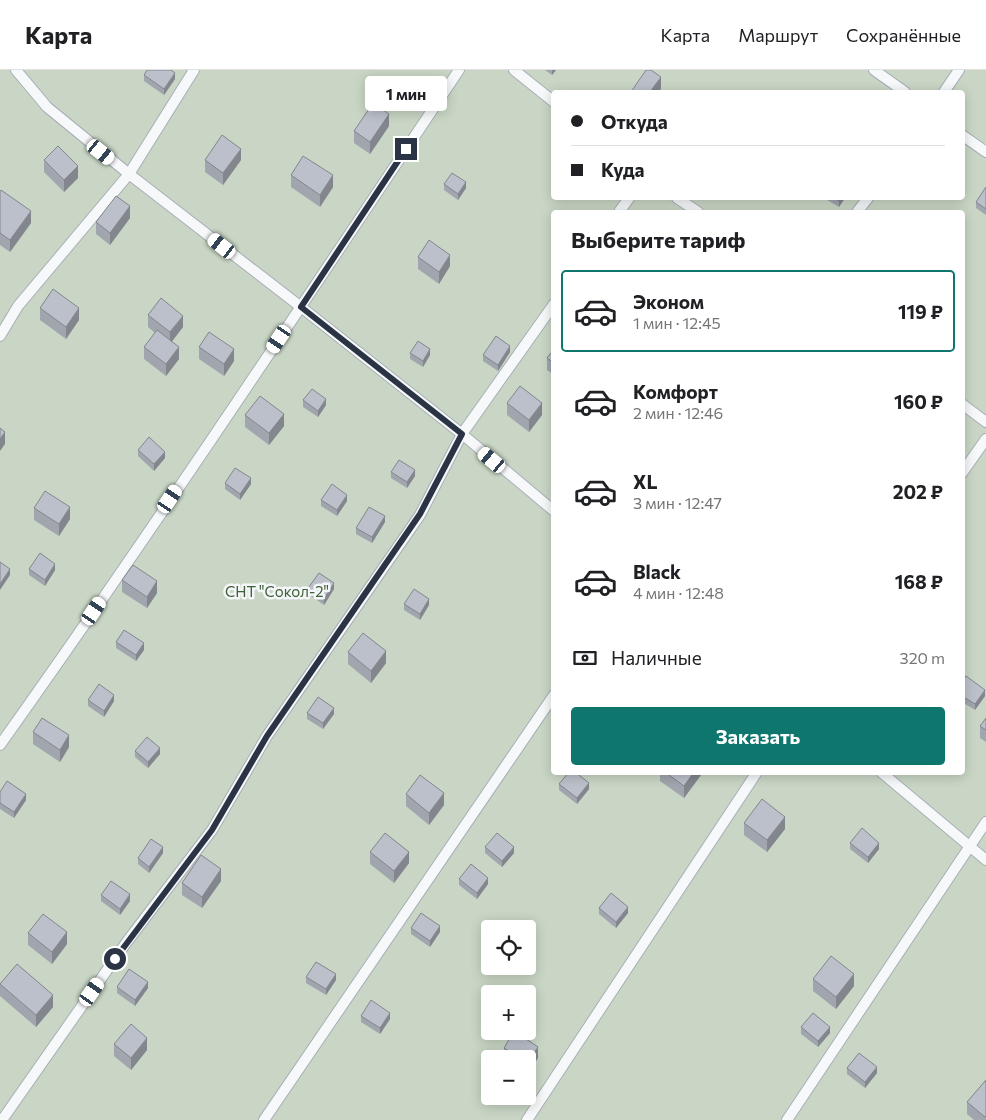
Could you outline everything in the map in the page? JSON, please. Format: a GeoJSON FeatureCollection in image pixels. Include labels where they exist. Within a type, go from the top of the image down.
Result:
{"type":"FeatureCollection","features":[{"type":"Feature","properties":{"kind":"lane"},"geometry":{"type":"LineString","coordinates":[[16,70],[47,107],[129,174],[462,434],[551,508]]}},
{"type":"Feature","properties":{"kind":"lane"},"geometry":{"type":"LineString","coordinates":[[0,336],[18,306],[129,174],[194,70]]}},
{"type":"Feature","properties":{"kind":"lane"},"geometry":{"type":"LineString","coordinates":[[0,745],[301,307],[459,70]]}},
{"type":"Feature","properties":{"kind":"lane"},"geometry":{"type":"LineString","coordinates":[[514,70],[551,100]]}},
{"type":"Feature","properties":{"kind":"lane"},"geometry":{"type":"LineString","coordinates":[[874,70],[902,90]]}},
{"type":"Feature","properties":{"kind":"lane"},"geometry":{"type":"LineString","coordinates":[[945,90],[959,70]]}},
{"type":"Feature","properties":{"kind":"lane"},"geometry":{"type":"LineString","coordinates":[[965,137],[986,152]]}},
{"type":"Feature","properties":{"kind":"lane"},"geometry":{"type":"LineString","coordinates":[[680,200],[695,210]]}},
{"type":"Feature","properties":{"kind":"lane"},"geometry":{"type":"LineString","coordinates":[[859,210],[866,200]]}},
{"type":"Feature","properties":{"kind":"lane"},"geometry":{"type":"LineString","coordinates":[[2,1119],[126,943],[212,830],[267,736],[420,514],[462,434],[551,308]]}},
{"type":"Feature","properties":{"kind":"lane"},"geometry":{"type":"LineString","coordinates":[[965,406],[986,422]]}},
{"type":"Feature","properties":{"kind":"lane"},"geometry":{"type":"LineString","coordinates":[[965,469],[986,439]]}},
{"type":"Feature","properties":{"kind":"lane"},"geometry":{"type":"LineString","coordinates":[[264,1120],[551,699]]}},
{"type":"Feature","properties":{"kind":"lane"},"geometry":{"type":"LineString","coordinates":[[527,1120],[755,775]]}},
{"type":"Feature","properties":{"kind":"lane"},"geometry":{"type":"LineString","coordinates":[[885,775],[986,860]]}},
{"type":"Feature","properties":{"kind":"lane"},"geometry":{"type":"LineString","coordinates":[[786,1120],[986,822]]}},
{"type":"Feature","properties":{"kind":"green space","name":"СНТ \"Сокол-2\""},"geometry":{"type":"Polygon","coordinates":[[[0,70],[986,70],[986,1120],[0,1120],[0,70]]]}},
{"type":"Feature","properties":{"kind":"building"},"geometry":{"type":"Polygon","coordinates":[[[147,70],[171,70],[175,73],[164,89],[144,75],[147,70]]]}},
{"type":"Feature","properties":{"kind":"building"},"geometry":{"type":"Polygon","coordinates":[[[646,70],[651,70],[661,77],[651,90],[632,90],[646,70]]]}},
{"type":"Feature","properties":{"kind":"building"},"geometry":{"type":"Polygon","coordinates":[[[373,103],[389,114],[370,142],[354,131],[373,103]]]}},
{"type":"Feature","properties":{"kind":"building"},"geometry":{"type":"Polygon","coordinates":[[[222,135],[241,149],[223,173],[205,160],[222,135]]]}},
{"type":"Feature","properties":{"kind":"building"},"geometry":{"type":"Polygon","coordinates":[[[58,146],[78,166],[64,180],[44,160],[58,146]]]}},
{"type":"Feature","properties":{"kind":"building"},"geometry":{"type":"Polygon","coordinates":[[[303,156],[333,175],[320,195],[291,175],[303,156]]]}},
{"type":"Feature","properties":{"kind":"building"},"geometry":{"type":"Polygon","coordinates":[[[452,173],[466,182],[458,194],[444,184],[452,173]]]}},
{"type":"Feature","properties":{"kind":"building"},"geometry":{"type":"Polygon","coordinates":[[[986,187],[986,209],[976,202],[986,187]]]}},
{"type":"Feature","properties":{"kind":"building"},"geometry":{"type":"Polygon","coordinates":[[[1,190],[31,211],[10,240],[0,233],[1,190]]]}},
{"type":"Feature","properties":{"kind":"building"},"geometry":{"type":"Polygon","coordinates":[[[116,196],[130,206],[110,233],[96,222],[116,196]]]}},
{"type":"Feature","properties":{"kind":"building"},"geometry":{"type":"Polygon","coordinates":[[[429,240],[450,255],[439,272],[418,257],[429,240]]]}},
{"type":"Feature","properties":{"kind":"building"},"geometry":{"type":"Polygon","coordinates":[[[53,289],[79,308],[66,327],[40,308],[53,289]]]}},
{"type":"Feature","properties":{"kind":"building"},"geometry":{"type":"Polygon","coordinates":[[[161,298],[183,316],[170,332],[148,315],[161,298]]]}},
{"type":"Feature","properties":{"kind":"building"},"geometry":{"type":"Polygon","coordinates":[[[157,330],[179,347],[166,364],[144,347],[157,330]]]}},
{"type":"Feature","properties":{"kind":"building"},"geometry":{"type":"Polygon","coordinates":[[[209,332],[234,349],[224,364],[199,347],[209,332]]]}},
{"type":"Feature","properties":{"kind":"building"},"geometry":{"type":"Polygon","coordinates":[[[496,336],[510,346],[498,365],[483,355],[496,336]]]}},
{"type":"Feature","properties":{"kind":"building"},"geometry":{"type":"Polygon","coordinates":[[[418,341],[430,349],[423,361],[410,353],[418,341]]]}},
{"type":"Feature","properties":{"kind":"building"},"geometry":{"type":"Polygon","coordinates":[[[551,353],[551,361],[547,358],[551,353]]]}},
{"type":"Feature","properties":{"kind":"building"},"geometry":{"type":"Polygon","coordinates":[[[520,386],[542,403],[529,420],[507,403],[520,386]]]}},
{"type":"Feature","properties":{"kind":"building"},"geometry":{"type":"Polygon","coordinates":[[[312,389],[326,399],[318,411],[303,400],[312,389]]]}},
{"type":"Feature","properties":{"kind":"building"},"geometry":{"type":"Polygon","coordinates":[[[260,396],[284,414],[269,433],[245,415],[260,396]]]}},
{"type":"Feature","properties":{"kind":"building"},"geometry":{"type":"Polygon","coordinates":[[[0,428],[5,432],[0,439],[0,428]]]}},
{"type":"Feature","properties":{"kind":"building"},"geometry":{"type":"Polygon","coordinates":[[[149,437],[165,452],[154,464],[138,450],[149,437]]]}},
{"type":"Feature","properties":{"kind":"building"},"geometry":{"type":"Polygon","coordinates":[[[399,460],[415,470],[407,482],[391,472],[399,460]]]}},
{"type":"Feature","properties":{"kind":"building"},"geometry":{"type":"Polygon","coordinates":[[[235,468],[251,478],[240,494],[225,483],[235,468]]]}},
{"type":"Feature","properties":{"kind":"building"},"geometry":{"type":"Polygon","coordinates":[[[332,484],[347,495],[337,510],[321,500],[332,484]]]}},
{"type":"Feature","properties":{"kind":"building"},"geometry":{"type":"Polygon","coordinates":[[[45,491],[70,507],[59,524],[34,508],[45,491]]]}},
{"type":"Feature","properties":{"kind":"building"},"geometry":{"type":"Polygon","coordinates":[[[369,507],[385,516],[372,537],[356,528],[369,507]]]}},
{"type":"Feature","properties":{"kind":"building"},"geometry":{"type":"Polygon","coordinates":[[[40,553],[55,564],[45,580],[29,569],[40,553]]]}},
{"type":"Feature","properties":{"kind":"building"},"geometry":{"type":"Polygon","coordinates":[[[0,562],[10,569],[0,584],[0,562]]]}},
{"type":"Feature","properties":{"kind":"building"},"geometry":{"type":"Polygon","coordinates":[[[133,565],[157,581],[147,597],[122,580],[133,565]]]}},
{"type":"Feature","properties":{"kind":"building"},"geometry":{"type":"Polygon","coordinates":[[[319,573],[334,583],[324,599],[308,588],[319,573]]]}},
{"type":"Feature","properties":{"kind":"building"},"geometry":{"type":"Polygon","coordinates":[[[414,589],[429,599],[420,614],[404,604],[414,589]]]}},
{"type":"Feature","properties":{"kind":"building"},"geometry":{"type":"Polygon","coordinates":[[[124,630],[144,643],[136,655],[116,642],[124,630]]]}},
{"type":"Feature","properties":{"kind":"building"},"geometry":{"type":"Polygon","coordinates":[[[363,633],[386,651],[371,671],[348,652],[363,633]]]}},
{"type":"Feature","properties":{"kind":"building"},"geometry":{"type":"Polygon","coordinates":[[[966,676],[985,690],[975,704],[965,698],[966,676]]]}},
{"type":"Feature","properties":{"kind":"building"},"geometry":{"type":"Polygon","coordinates":[[[99,684],[114,695],[104,711],[88,700],[99,684]]]}},
{"type":"Feature","properties":{"kind":"building"},"geometry":{"type":"Polygon","coordinates":[[[318,697],[334,708],[323,723],[307,713],[318,697]]]}},
{"type":"Feature","properties":{"kind":"building"},"geometry":{"type":"Polygon","coordinates":[[[42,718],[69,735],[60,750],[33,732],[42,718]]]}},
{"type":"Feature","properties":{"kind":"building"},"geometry":{"type":"Polygon","coordinates":[[[986,718],[986,730],[980,726],[986,718]]]}},
{"type":"Feature","properties":{"kind":"building"},"geometry":{"type":"Polygon","coordinates":[[[147,737],[160,748],[148,762],[135,751],[147,737]]]}},
{"type":"Feature","properties":{"kind":"building"},"geometry":{"type":"Polygon","coordinates":[[[420,775],[444,793],[429,813],[406,794],[420,775]]]}},
{"type":"Feature","properties":{"kind":"building"},"geometry":{"type":"Polygon","coordinates":[[[566,775],[579,775],[589,783],[577,798],[559,784],[566,775]]]}},
{"type":"Feature","properties":{"kind":"building"},"geometry":{"type":"Polygon","coordinates":[[[669,775],[692,775],[684,786],[669,775]]]}},
{"type":"Feature","properties":{"kind":"building"},"geometry":{"type":"Polygon","coordinates":[[[7,781],[26,794],[14,812],[0,803],[0,792],[7,781]]]}},
{"type":"Feature","properties":{"kind":"building"},"geometry":{"type":"Polygon","coordinates":[[[762,799],[785,817],[767,840],[744,823],[762,799]]]}},
{"type":"Feature","properties":{"kind":"building"},"geometry":{"type":"Polygon","coordinates":[[[862,828],[879,843],[868,857],[850,843],[862,828]]]}},
{"type":"Feature","properties":{"kind":"building"},"geometry":{"type":"Polygon","coordinates":[[[385,833],[409,852],[394,871],[370,852],[385,833]]]}},
{"type":"Feature","properties":{"kind":"building"},"geometry":{"type":"Polygon","coordinates":[[[497,833],[514,847],[502,861],[485,847],[497,833]]]}},
{"type":"Feature","properties":{"kind":"building"},"geometry":{"type":"Polygon","coordinates":[[[151,839],[163,847],[149,867],[138,858],[151,839]]]}},
{"type":"Feature","properties":{"kind":"building"},"geometry":{"type":"Polygon","coordinates":[[[201,855],[221,869],[202,897],[182,883],[201,855]]]}},
{"type":"Feature","properties":{"kind":"building"},"geometry":{"type":"Polygon","coordinates":[[[471,864],[488,878],[477,893],[459,879],[471,864]]]}},
{"type":"Feature","properties":{"kind":"building"},"geometry":{"type":"Polygon","coordinates":[[[111,881],[130,894],[120,909],[101,895],[111,881]]]}},
{"type":"Feature","properties":{"kind":"building"},"geometry":{"type":"Polygon","coordinates":[[[611,893],[628,907],[616,922],[599,908],[611,893]]]}},
{"type":"Feature","properties":{"kind":"building"},"geometry":{"type":"Polygon","coordinates":[[[421,913],[440,926],[430,941],[411,928],[421,913]]]}},
{"type":"Feature","properties":{"kind":"building"},"geometry":{"type":"Polygon","coordinates":[[[43,914],[67,932],[52,952],[28,933],[43,914]]]}},
{"type":"Feature","properties":{"kind":"building"},"geometry":{"type":"Polygon","coordinates":[[[831,956],[854,974],[836,997],[813,979],[831,956]]]}},
{"type":"Feature","properties":{"kind":"building"},"geometry":{"type":"Polygon","coordinates":[[[316,962],[336,974],[326,989],[306,977],[316,962]]]}},
{"type":"Feature","properties":{"kind":"building"},"geometry":{"type":"Polygon","coordinates":[[[17,964],[53,995],[36,1015],[0,984],[17,964]]]}},
{"type":"Feature","properties":{"kind":"building"},"geometry":{"type":"Polygon","coordinates":[[[129,969],[148,982],[135,1000],[117,987],[129,969]]]}},
{"type":"Feature","properties":{"kind":"building"},"geometry":{"type":"Polygon","coordinates":[[[371,1000],[390,1013],[380,1028],[361,1016],[371,1000]]]}},
{"type":"Feature","properties":{"kind":"building"},"geometry":{"type":"Polygon","coordinates":[[[813,1013],[830,1027],[818,1041],[801,1027],[813,1013]]]}},
{"type":"Feature","properties":{"kind":"building"},"geometry":{"type":"Polygon","coordinates":[[[131,1024],[147,1038],[131,1058],[114,1044],[131,1024]]]}},
{"type":"Feature","properties":{"kind":"building"},"geometry":{"type":"Polygon","coordinates":[[[509,1040],[528,1040],[538,1047],[536,1050],[507,1050],[504,1048],[509,1040]]]}},
{"type":"Feature","properties":{"kind":"building"},"geometry":{"type":"Polygon","coordinates":[[[859,1053],[877,1067],[865,1082],[847,1068],[859,1053]]]}},
{"type":"Feature","properties":{"kind":"building"},"geometry":{"type":"Polygon","coordinates":[[[986,1080],[986,1116],[985,1117],[967,1102],[986,1080]]]}},
{"type":"Feature","properties":{"kind":"route"},"geometry":{"type":"LineString","coordinates":[[115,959],[212,830],[267,736],[420,514],[462,434],[301,307],[406,149]]}}]}
